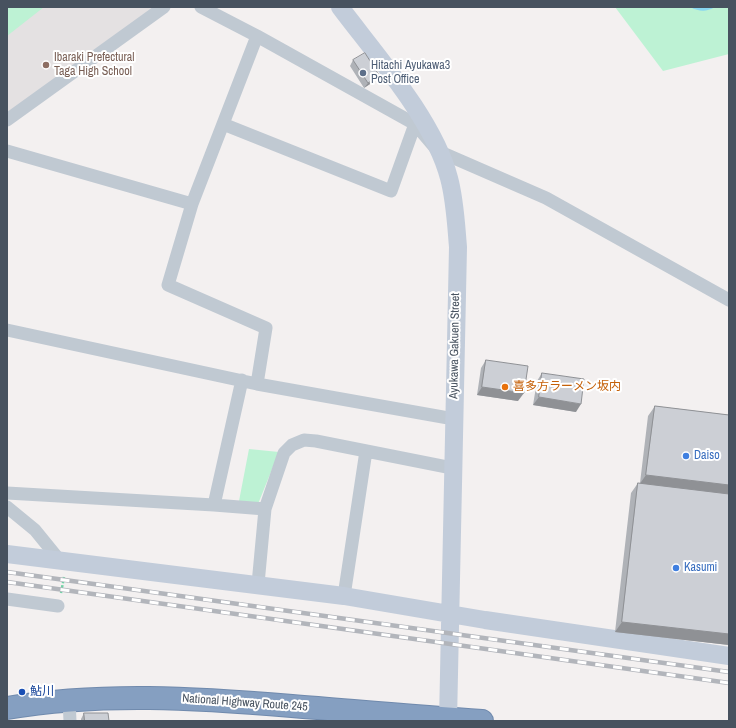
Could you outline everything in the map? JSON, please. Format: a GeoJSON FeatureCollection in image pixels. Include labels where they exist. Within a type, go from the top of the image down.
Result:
{"type":"FeatureCollection","features":[{"type":"Feature","properties":{"kind":"highway","name":"National Highway Route 245"},"geometry":{"type":"LineString","coordinates":[[7,708],[69,700],[123,697],[225,700],[448,720],[482,721]]}},
{"type":"Feature","properties":{"kind":"street"},"geometry":{"type":"LineString","coordinates":[[7,120],[164,7]]}},
{"type":"Feature","properties":{"kind":"street"},"geometry":{"type":"LineString","coordinates":[[201,7],[257,36],[415,124],[438,151],[546,198],[729,300]]}},
{"type":"Feature","properties":{"kind":"street","name":"Ayukawa Gakuen Street"},"geometry":{"type":"LineString","coordinates":[[340,7],[400,86],[420,116],[438,151],[449,177],[458,247],[452,468],[448,720]]}},
{"type":"Feature","properties":{"kind":"street"},"geometry":{"type":"LineString","coordinates":[[257,36],[192,204],[168,285],[266,328],[257,384]]}},
{"type":"Feature","properties":{"kind":"street"},"geometry":{"type":"LineString","coordinates":[[223,124],[391,191],[415,124]]}},
{"type":"Feature","properties":{"kind":"street"},"geometry":{"type":"LineString","coordinates":[[7,151],[192,204]]}},
{"type":"Feature","properties":{"kind":"street"},"geometry":{"type":"LineString","coordinates":[[7,330],[257,384],[454,419]]}},
{"type":"Feature","properties":{"kind":"street"},"geometry":{"type":"LineString","coordinates":[[214,506],[242,380]]}},
{"type":"Feature","properties":{"kind":"street"},"geometry":{"type":"LineString","coordinates":[[258,584],[265,509],[284,453],[292,445],[304,440],[316,441],[452,468]]}},
{"type":"Feature","properties":{"kind":"street"},"geometry":{"type":"LineString","coordinates":[[344,596],[366,451]]}},
{"type":"Feature","properties":{"kind":"street"},"geometry":{"type":"LineString","coordinates":[[7,494],[265,509]]}},
{"type":"Feature","properties":{"kind":"street"},"geometry":{"type":"LineString","coordinates":[[7,507],[35,530],[62,562]]}},
{"type":"Feature","properties":{"kind":"street"},"geometry":{"type":"LineString","coordinates":[[7,554],[62,562],[258,584],[344,596],[450,614],[729,656]]}},
{"type":"Feature","properties":{"kind":"street"},"geometry":{"type":"LineString","coordinates":[[7,599],[58,606]]}},
{"type":"Feature","properties":{"kind":"street"},"geometry":{"type":"LineString","coordinates":[[69,700],[70,721]]}},
{"type":"Feature","properties":{"kind":"path"},"geometry":{"type":"LineString","coordinates":[[58,606],[64,580],[62,562]]}},
{"type":"Feature","properties":{"kind":"shaded area","name":"Ibaraki Prefectural Taga High School"},"geometry":{"type":"Polygon","coordinates":[[[7,7],[163,7],[7,123],[7,7]]]}},
{"type":"Feature","properties":{"kind":"green space"},"geometry":{"type":"Polygon","coordinates":[[[7,7],[44,7],[7,36],[7,7]]]}},
{"type":"Feature","properties":{"kind":"green space"},"geometry":{"type":"Polygon","coordinates":[[[615,7],[729,7],[729,54],[663,71],[615,7]]]}},
{"type":"Feature","properties":{"kind":"green space"},"geometry":{"type":"Polygon","coordinates":[[[249,449],[279,452],[258,504],[239,501],[249,449]]]}},
{"type":"Feature","properties":{"kind":"water"},"geometry":{"type":"Polygon","coordinates":[[[690,7],[715,7],[703,11],[690,7]]]}},
{"type":"Feature","properties":{"kind":"building"},"geometry":{"type":"Polygon","coordinates":[[[365,53],[379,75],[368,83],[353,60],[365,53]]]}},
{"type":"Feature","properties":{"kind":"building"},"geometry":{"type":"Polygon","coordinates":[[[486,360],[528,366],[524,393],[482,387],[486,360]]]}},
{"type":"Feature","properties":{"kind":"building"},"geometry":{"type":"Polygon","coordinates":[[[542,373],[584,379],[581,404],[539,397],[542,373]]]}},
{"type":"Feature","properties":{"kind":"building","name":"Daiso"},"geometry":{"type":"Polygon","coordinates":[[[655,406],[729,415],[729,485],[646,475],[655,406]]]}},
{"type":"Feature","properties":{"kind":"building","name":"Kasumi"},"geometry":{"type":"Polygon","coordinates":[[[638,483],[729,494],[729,634],[622,622],[638,483]]]}},
{"type":"Feature","properties":{"kind":"building"},"geometry":{"type":"Polygon","coordinates":[[[84,713],[108,713],[109,721],[85,721],[84,713]]]}},
{"type":"Feature","properties":{"kind":"railway"},"geometry":{"type":"LineString","coordinates":[[7,572],[729,672]]}},
{"type":"Feature","properties":{"kind":"railway"},"geometry":{"type":"LineString","coordinates":[[7,582],[729,683]]}},
{"type":"Feature","properties":{"kind":"place","name":"Ibaraki Prefectural Taga High School"},"geometry":{"type":"Point","coordinates":[46,65]}},
{"type":"Feature","properties":{"kind":"place","name":"Hitachi Ayukawa3 Post Office"},"geometry":{"type":"Point","coordinates":[363,73]}},
{"type":"Feature","properties":{"kind":"place","name":"喜多方ラーメン坂内"},"geometry":{"type":"Point","coordinates":[505,387]}},
{"type":"Feature","properties":{"kind":"place","name":"Daiso"},"geometry":{"type":"Point","coordinates":[686,456]}},
{"type":"Feature","properties":{"kind":"place","name":"Kasumi"},"geometry":{"type":"Point","coordinates":[676,568]}},
{"type":"Feature","properties":{"kind":"place","name":"鮎川"},"geometry":{"type":"Point","coordinates":[22,692]}}]}
